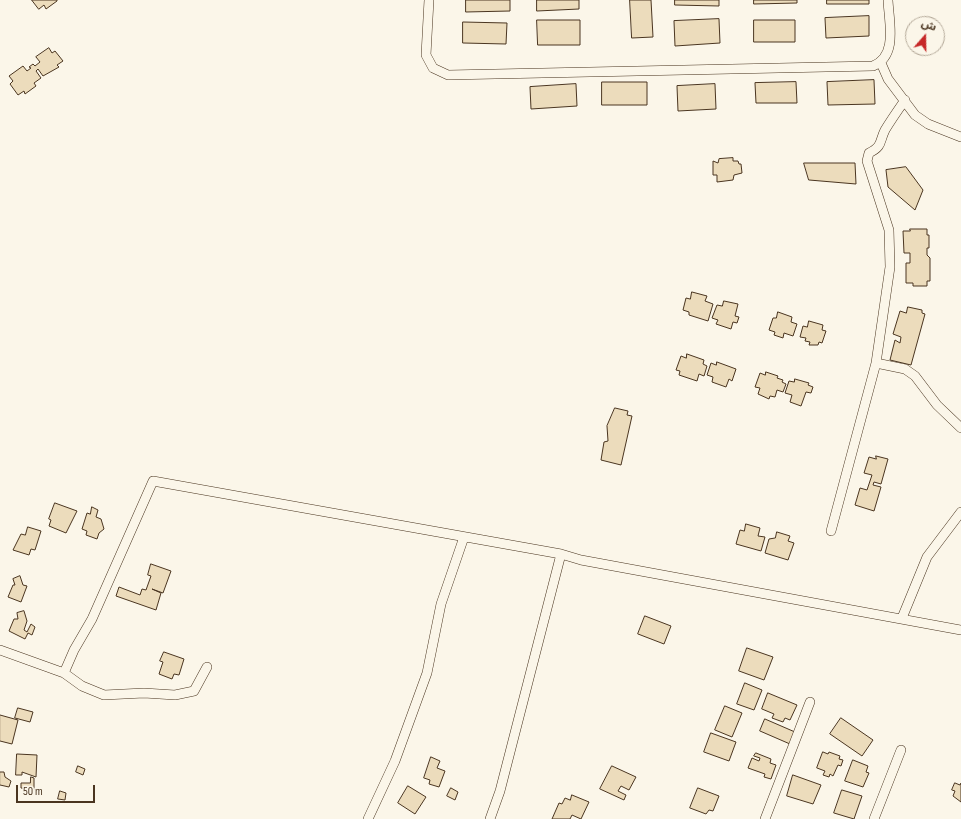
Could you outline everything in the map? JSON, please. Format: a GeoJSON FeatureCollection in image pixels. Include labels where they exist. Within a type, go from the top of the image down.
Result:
{"type":"FeatureCollection","features":[{"type":"Feature","properties":{"kind":"street"},"geometry":{"type":"LineString","coordinates":[[429,0],[426,55],[433,68],[448,75],[873,66],[881,63],[887,55],[890,46],[888,0]]}},
{"type":"Feature","properties":{"kind":"street"},"geometry":{"type":"LineString","coordinates":[[881,63],[888,79],[915,115],[928,124],[961,137]]}},
{"type":"Feature","properties":{"kind":"street"},"geometry":{"type":"LineString","coordinates":[[831,531],[876,363],[890,267],[889,230],[867,161],[869,153],[877,149],[882,142],[885,131],[905,100]]}},
{"type":"Feature","properties":{"kind":"street"},"geometry":{"type":"LineString","coordinates":[[876,363],[906,369],[915,376],[937,405],[961,428]]}},
{"type":"Feature","properties":{"kind":"street"},"geometry":{"type":"LineString","coordinates":[[64,673],[74,650],[92,618],[153,482],[561,554],[581,560],[961,630]]}},
{"type":"Feature","properties":{"kind":"street"},"geometry":{"type":"LineString","coordinates":[[902,618],[927,557],[961,512]]}},
{"type":"Feature","properties":{"kind":"street"},"geometry":{"type":"LineString","coordinates":[[368,819],[395,760],[427,673],[441,604],[464,537]]}},
{"type":"Feature","properties":{"kind":"street"},"geometry":{"type":"LineString","coordinates":[[490,819],[500,791],[561,554]]}},
{"type":"Feature","properties":{"kind":"street"},"geometry":{"type":"LineString","coordinates":[[0,650],[64,673],[82,686],[104,695],[144,693],[175,695],[194,691],[207,667]]}},
{"type":"Feature","properties":{"kind":"street"},"geometry":{"type":"LineString","coordinates":[[765,819],[810,702]]}},
{"type":"Feature","properties":{"kind":"street"},"geometry":{"type":"LineString","coordinates":[[874,819],[901,750]]}},
{"type":"Feature","properties":{"kind":"building"},"geometry":{"type":"Polygon","coordinates":[[[32,0],[57,1],[46,9],[44,5],[39,9],[32,0]]]}},
{"type":"Feature","properties":{"kind":"building"},"geometry":{"type":"Polygon","coordinates":[[[466,0],[510,0],[510,11],[466,12],[466,0]]]}},
{"type":"Feature","properties":{"kind":"building"},"geometry":{"type":"Polygon","coordinates":[[[537,0],[579,0],[579,9],[537,11],[537,0]]]}},
{"type":"Feature","properties":{"kind":"building"},"geometry":{"type":"Polygon","coordinates":[[[630,0],[651,0],[653,37],[632,38],[630,0]]]}},
{"type":"Feature","properties":{"kind":"building"},"geometry":{"type":"Polygon","coordinates":[[[675,0],[719,0],[719,6],[675,5],[675,0]]]}},
{"type":"Feature","properties":{"kind":"building"},"geometry":{"type":"Polygon","coordinates":[[[754,0],[797,0],[797,3],[754,4],[754,0]]]}},
{"type":"Feature","properties":{"kind":"building"},"geometry":{"type":"Polygon","coordinates":[[[827,0],[869,0],[869,4],[827,4],[827,0]]]}},
{"type":"Feature","properties":{"kind":"building"},"geometry":{"type":"Polygon","coordinates":[[[869,16],[869,36],[826,38],[825,18],[869,16]]]}},
{"type":"Feature","properties":{"kind":"building"},"geometry":{"type":"Polygon","coordinates":[[[719,19],[720,43],[675,46],[674,21],[719,19]]]}},
{"type":"Feature","properties":{"kind":"building"},"geometry":{"type":"Polygon","coordinates":[[[537,20],[580,20],[580,45],[538,45],[537,20]]]}},
{"type":"Feature","properties":{"kind":"building"},"geometry":{"type":"Polygon","coordinates":[[[754,20],[795,20],[795,42],[754,42],[754,20]]]}},
{"type":"Feature","properties":{"kind":"building"},"geometry":{"type":"Polygon","coordinates":[[[463,22],[507,23],[506,44],[463,43],[463,22]]]}},
{"type":"Feature","properties":{"kind":"building"},"geometry":{"type":"Polygon","coordinates":[[[49,48],[52,53],[55,51],[63,61],[57,65],[59,67],[43,76],[38,69],[36,71],[41,78],[34,83],[36,86],[25,94],[24,91],[18,95],[10,84],[13,81],[9,76],[23,66],[27,71],[33,64],[35,66],[40,62],[36,57],[49,48]]]}},
{"type":"Feature","properties":{"kind":"building"},"geometry":{"type":"Polygon","coordinates":[[[874,80],[875,104],[828,105],[827,82],[874,80]]]}},
{"type":"Feature","properties":{"kind":"building"},"geometry":{"type":"Polygon","coordinates":[[[602,82],[647,82],[647,105],[602,105],[602,82]]]}},
{"type":"Feature","properties":{"kind":"building"},"geometry":{"type":"Polygon","coordinates":[[[796,82],[797,103],[756,103],[755,83],[796,82]]]}},
{"type":"Feature","properties":{"kind":"building"},"geometry":{"type":"Polygon","coordinates":[[[576,84],[577,106],[531,109],[530,87],[576,84]]]}},
{"type":"Feature","properties":{"kind":"building"},"geometry":{"type":"Polygon","coordinates":[[[715,84],[716,109],[678,111],[677,86],[715,84]]]}},
{"type":"Feature","properties":{"kind":"building"},"geometry":{"type":"Polygon","coordinates":[[[733,158],[733,161],[738,161],[739,164],[741,164],[742,173],[734,175],[733,180],[717,182],[717,175],[713,175],[713,161],[718,163],[719,159],[733,158]]]}},
{"type":"Feature","properties":{"kind":"building"},"geometry":{"type":"Polygon","coordinates":[[[804,163],[855,163],[856,184],[809,180],[804,163]]]}},
{"type":"Feature","properties":{"kind":"building"},"geometry":{"type":"Polygon","coordinates":[[[906,167],[923,190],[915,210],[888,187],[886,170],[906,167]]]}},
{"type":"Feature","properties":{"kind":"building"},"geometry":{"type":"Polygon","coordinates":[[[910,229],[927,229],[927,235],[929,235],[929,248],[927,248],[927,255],[930,258],[930,281],[927,281],[927,286],[913,286],[913,283],[906,283],[906,263],[910,263],[910,253],[904,253],[903,231],[910,231],[910,229]]]}},
{"type":"Feature","properties":{"kind":"building"},"geometry":{"type":"Polygon","coordinates":[[[692,292],[707,296],[705,301],[713,304],[708,321],[689,315],[689,312],[683,310],[686,298],[690,299],[692,292]]]}},
{"type":"Feature","properties":{"kind":"building"},"geometry":{"type":"Polygon","coordinates":[[[724,301],[738,304],[735,316],[739,317],[737,323],[733,322],[731,329],[716,324],[718,320],[712,318],[717,305],[722,306],[724,301]]]}},
{"type":"Feature","properties":{"kind":"building"},"geometry":{"type":"Polygon","coordinates":[[[908,307],[922,310],[922,313],[925,314],[911,365],[890,360],[895,340],[900,343],[901,337],[893,334],[900,311],[906,313],[908,307]]]}},
{"type":"Feature","properties":{"kind":"building"},"geometry":{"type":"Polygon","coordinates":[[[778,312],[792,317],[791,322],[797,324],[793,336],[784,333],[783,338],[774,335],[775,332],[769,330],[773,318],[776,318],[778,312]]]}},
{"type":"Feature","properties":{"kind":"building"},"geometry":{"type":"Polygon","coordinates":[[[809,321],[823,325],[822,330],[826,331],[822,343],[819,342],[818,345],[809,345],[810,342],[805,341],[806,338],[800,337],[803,326],[807,327],[809,321]]]}},
{"type":"Feature","properties":{"kind":"building"},"geometry":{"type":"Polygon","coordinates":[[[687,354],[704,360],[703,364],[707,366],[704,376],[699,374],[697,381],[679,375],[680,371],[676,370],[681,356],[686,358],[687,354]]]}},
{"type":"Feature","properties":{"kind":"building"},"geometry":{"type":"Polygon","coordinates":[[[717,362],[736,369],[732,381],[729,379],[726,387],[712,382],[713,377],[707,375],[711,363],[716,365],[717,362]]]}},
{"type":"Feature","properties":{"kind":"building"},"geometry":{"type":"Polygon","coordinates":[[[766,372],[778,376],[777,378],[783,380],[782,382],[786,384],[783,392],[777,390],[775,397],[770,396],[769,399],[758,394],[760,388],[755,387],[760,373],[765,375],[766,372]]]}},
{"type":"Feature","properties":{"kind":"building"},"geometry":{"type":"Polygon","coordinates":[[[795,379],[809,383],[808,385],[813,387],[811,393],[806,392],[801,406],[790,402],[792,395],[785,393],[789,381],[794,382],[795,379]]]}},
{"type":"Feature","properties":{"kind":"building"},"geometry":{"type":"Polygon","coordinates":[[[615,408],[628,411],[627,415],[632,416],[621,465],[601,460],[604,442],[608,441],[607,426],[615,408]]]}},
{"type":"Feature","properties":{"kind":"building"},"geometry":{"type":"Polygon","coordinates":[[[876,456],[888,459],[881,484],[874,482],[873,485],[881,487],[874,511],[855,505],[860,488],[867,490],[872,475],[864,473],[869,457],[876,459],[876,456]]]}},
{"type":"Feature","properties":{"kind":"building"},"geometry":{"type":"Polygon","coordinates":[[[55,503],[77,511],[66,533],[49,526],[51,520],[49,519],[55,503]]]}},
{"type":"Feature","properties":{"kind":"building"},"geometry":{"type":"Polygon","coordinates":[[[92,507],[98,510],[96,517],[101,519],[104,529],[99,533],[97,539],[86,535],[87,531],[82,529],[87,513],[90,514],[92,507]]]}},
{"type":"Feature","properties":{"kind":"building"},"geometry":{"type":"Polygon","coordinates":[[[746,524],[760,528],[758,536],[765,537],[761,551],[736,544],[740,530],[744,531],[746,524]]]}},
{"type":"Feature","properties":{"kind":"building"},"geometry":{"type":"Polygon","coordinates":[[[28,527],[41,531],[35,550],[31,549],[29,555],[13,550],[21,534],[25,535],[28,527]]]}},
{"type":"Feature","properties":{"kind":"building"},"geometry":{"type":"Polygon","coordinates":[[[777,532],[790,536],[788,541],[794,543],[788,560],[765,553],[769,539],[775,538],[777,532]]]}},
{"type":"Feature","properties":{"kind":"building"},"geometry":{"type":"Polygon","coordinates":[[[151,564],[171,571],[163,593],[152,589],[161,593],[156,610],[116,596],[119,587],[140,595],[142,589],[146,590],[151,576],[148,575],[151,564]]]}},
{"type":"Feature","properties":{"kind":"building"},"geometry":{"type":"Polygon","coordinates":[[[20,576],[23,585],[27,586],[21,602],[8,597],[13,585],[15,585],[13,579],[20,576]]]}},
{"type":"Feature","properties":{"kind":"building"},"geometry":{"type":"Polygon","coordinates":[[[24,611],[27,621],[24,630],[27,632],[31,624],[35,627],[32,635],[28,633],[25,639],[9,631],[14,619],[18,619],[17,613],[24,611]]]}},
{"type":"Feature","properties":{"kind":"building"},"geometry":{"type":"Polygon","coordinates":[[[645,616],[671,626],[664,644],[638,634],[645,616]]]}},
{"type":"Feature","properties":{"kind":"building"},"geometry":{"type":"Polygon","coordinates":[[[747,648],[773,657],[764,680],[739,671],[747,648]]]}},
{"type":"Feature","properties":{"kind":"building"},"geometry":{"type":"Polygon","coordinates":[[[164,652],[184,659],[179,675],[174,674],[172,679],[159,674],[163,662],[160,661],[164,652]]]}},
{"type":"Feature","properties":{"kind":"building"},"geometry":{"type":"Polygon","coordinates":[[[745,683],[762,690],[754,710],[737,704],[745,683]]]}},
{"type":"Feature","properties":{"kind":"building"},"geometry":{"type":"Polygon","coordinates":[[[768,693],[797,705],[790,720],[785,718],[783,722],[772,718],[774,714],[762,709],[768,693]]]}},
{"type":"Feature","properties":{"kind":"building"},"geometry":{"type":"Polygon","coordinates":[[[725,706],[742,713],[732,737],[715,730],[725,706]]]}},
{"type":"Feature","properties":{"kind":"building"},"geometry":{"type":"Polygon","coordinates":[[[18,708],[33,712],[30,722],[15,718],[18,708]]]}},
{"type":"Feature","properties":{"kind":"building"},"geometry":{"type":"Polygon","coordinates":[[[0,715],[18,720],[12,744],[0,741],[0,715]]]}},
{"type":"Feature","properties":{"kind":"building"},"geometry":{"type":"Polygon","coordinates":[[[841,718],[873,740],[862,756],[830,734],[841,718]]]}},
{"type":"Feature","properties":{"kind":"building"},"geometry":{"type":"Polygon","coordinates":[[[765,719],[795,732],[790,744],[760,731],[765,719]]]}},
{"type":"Feature","properties":{"kind":"building"},"geometry":{"type":"Polygon","coordinates":[[[711,733],[736,742],[729,761],[704,752],[711,733]]]}},
{"type":"Feature","properties":{"kind":"building"},"geometry":{"type":"Polygon","coordinates":[[[823,752],[828,754],[829,752],[840,756],[839,759],[843,760],[841,766],[838,765],[833,776],[830,774],[829,777],[823,775],[825,771],[817,768],[823,752]]]}},
{"type":"Feature","properties":{"kind":"building"},"geometry":{"type":"Polygon","coordinates":[[[756,753],[771,759],[770,763],[776,765],[771,779],[764,777],[765,774],[748,768],[752,758],[759,761],[760,758],[754,756],[756,753]]]}},
{"type":"Feature","properties":{"kind":"building"},"geometry":{"type":"Polygon","coordinates":[[[17,754],[37,755],[36,777],[22,772],[22,775],[16,775],[17,754]]]}},
{"type":"Feature","properties":{"kind":"building"},"geometry":{"type":"Polygon","coordinates":[[[431,757],[440,761],[437,768],[445,771],[439,787],[429,784],[430,780],[424,778],[431,757]]]}},
{"type":"Feature","properties":{"kind":"building"},"geometry":{"type":"Polygon","coordinates":[[[853,760],[868,766],[866,772],[869,773],[863,787],[845,781],[853,760]]]}},
{"type":"Feature","properties":{"kind":"building"},"geometry":{"type":"Polygon","coordinates":[[[78,766],[85,769],[83,775],[76,772],[78,766]]]}},
{"type":"Feature","properties":{"kind":"building"},"geometry":{"type":"Polygon","coordinates":[[[612,766],[636,777],[629,790],[621,786],[618,791],[626,795],[624,800],[600,789],[612,766]]]}},
{"type":"Feature","properties":{"kind":"building"},"geometry":{"type":"Polygon","coordinates":[[[0,772],[4,772],[5,777],[11,781],[9,787],[0,785],[0,772]]]}},
{"type":"Feature","properties":{"kind":"building"},"geometry":{"type":"Polygon","coordinates":[[[793,775],[821,785],[813,804],[787,796],[793,775]]]}},
{"type":"Feature","properties":{"kind":"building"},"geometry":{"type":"Polygon","coordinates":[[[31,777],[34,778],[34,790],[21,788],[21,783],[30,783],[31,777]]]}},
{"type":"Feature","properties":{"kind":"building"},"geometry":{"type":"Polygon","coordinates":[[[955,783],[960,785],[961,783],[961,802],[953,796],[955,791],[952,790],[955,783]]]}},
{"type":"Feature","properties":{"kind":"building"},"geometry":{"type":"Polygon","coordinates":[[[408,786],[426,797],[415,814],[398,803],[408,786]]]}},
{"type":"Feature","properties":{"kind":"building"},"geometry":{"type":"Polygon","coordinates":[[[451,788],[458,792],[455,800],[447,796],[451,788]]]}},
{"type":"Feature","properties":{"kind":"building"},"geometry":{"type":"Polygon","coordinates":[[[698,788],[719,796],[713,811],[709,810],[706,814],[690,808],[698,788]]]}},
{"type":"Feature","properties":{"kind":"building"},"geometry":{"type":"Polygon","coordinates":[[[842,790],[862,796],[854,819],[834,813],[842,790]]]}},
{"type":"Feature","properties":{"kind":"building"},"geometry":{"type":"Polygon","coordinates":[[[60,791],[66,793],[65,800],[58,799],[60,791]]]}},
{"type":"Feature","properties":{"kind":"building"},"geometry":{"type":"Polygon","coordinates":[[[572,795],[589,802],[581,819],[572,815],[570,819],[552,819],[559,803],[562,804],[565,798],[570,800],[572,795]]]}}]}
